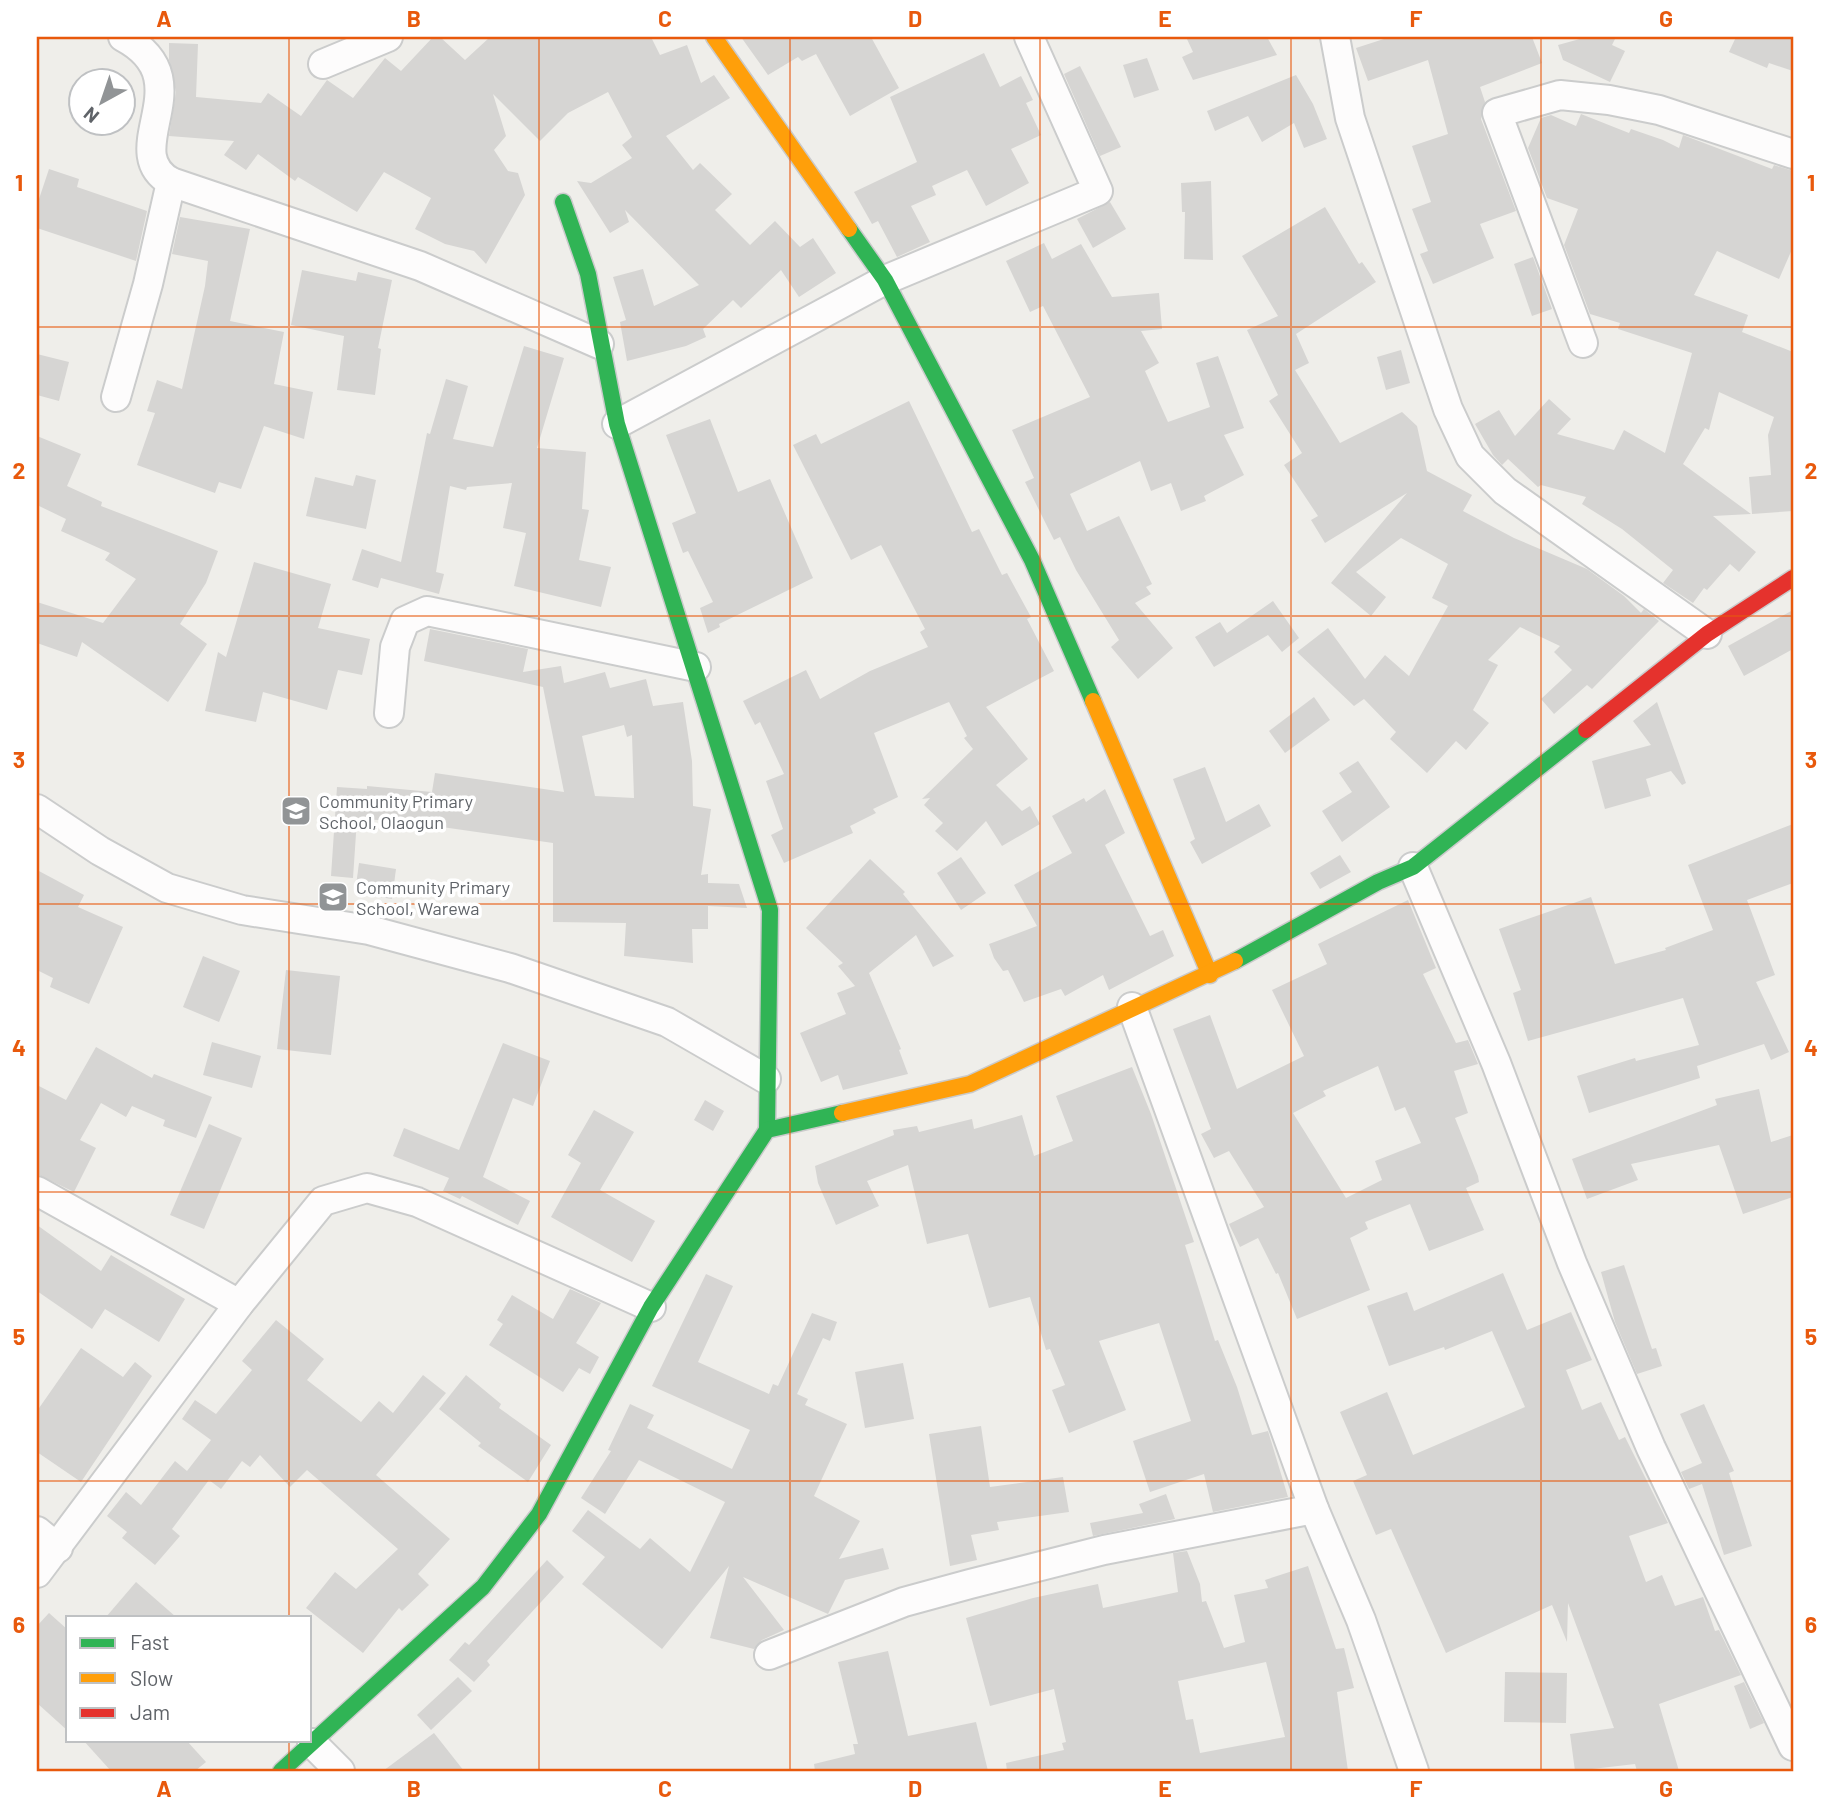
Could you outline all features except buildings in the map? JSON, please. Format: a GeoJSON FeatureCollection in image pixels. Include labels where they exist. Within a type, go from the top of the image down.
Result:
{"type":"FeatureCollection","features":[{"type":"Feature","properties":{"kind":"street"},"geometry":{"type":"LineString","coordinates":[[122,37],[138,45],[153,61],[160,79],[150,160],[158,175],[171,182],[421,266],[599,344]]}},
{"type":"Feature","properties":{"kind":"street"},"geometry":{"type":"LineString","coordinates":[[323,64],[388,37]]}},
{"type":"Feature","properties":{"kind":"street"},"geometry":{"type":"LineString","coordinates":[[713,37],[885,280],[1032,560],[1210,975]]}},
{"type":"Feature","properties":{"kind":"street"},"geometry":{"type":"LineString","coordinates":[[617,424],[885,280],[1098,191],[1029,37]]}},
{"type":"Feature","properties":{"kind":"street"},"geometry":{"type":"LineString","coordinates":[[1335,37],[1350,118],[1448,409],[1471,456],[1505,491],[1707,634]]}},
{"type":"Feature","properties":{"kind":"street"},"geometry":{"type":"LineString","coordinates":[[1583,343],[1497,113],[1560,95],[1609,100],[1659,110],[1793,154]]}},
{"type":"Feature","properties":{"kind":"street"},"geometry":{"type":"LineString","coordinates":[[116,397],[148,284],[171,182]]}},
{"type":"Feature","properties":{"kind":"street"},"geometry":{"type":"LineString","coordinates":[[281,1771],[483,1587],[539,1514],[651,1307],[767,1130],[770,910],[696,667],[617,424],[599,344],[588,274],[563,202]]}},
{"type":"Feature","properties":{"kind":"street"},"geometry":{"type":"LineString","coordinates":[[767,1130],[970,1084],[1132,1007],[1210,975],[1378,882],[1413,867],[1707,634],[1793,578]]}},
{"type":"Feature","properties":{"kind":"street"},"geometry":{"type":"LineString","coordinates":[[389,713],[395,648],[405,621],[427,611],[696,667]]}},
{"type":"Feature","properties":{"kind":"street"},"geometry":{"type":"LineString","coordinates":[[37,809],[100,851],[167,888],[243,910],[369,930],[510,968],[667,1022],[766,1079]]}},
{"type":"Feature","properties":{"kind":"street"},"geometry":{"type":"LineString","coordinates":[[1413,867],[1496,1063],[1572,1263],[1651,1448],[1793,1746]]}},
{"type":"Feature","properties":{"kind":"street"},"geometry":{"type":"LineString","coordinates":[[1132,1007],[1314,1509],[1361,1620],[1415,1771]]}},
{"type":"Feature","properties":{"kind":"street"},"geometry":{"type":"LineString","coordinates":[[37,1573],[47,1540],[323,1201],[366,1188],[417,1202],[651,1307]]}},
{"type":"Feature","properties":{"kind":"street"},"geometry":{"type":"LineString","coordinates":[[37,1191],[239,1304]]}},
{"type":"Feature","properties":{"kind":"street"},"geometry":{"type":"LineString","coordinates":[[769,1655],[917,1598],[1104,1550],[1314,1509]]}},
{"type":"Feature","properties":{"kind":"street"},"geometry":{"type":"LineString","coordinates":[[312,1742],[340,1771]]}},
{"type":"Feature","properties":{"kind":"traffic: fast"},"geometry":{"type":"LineString","coordinates":[[563,202],[588,274],[617,424],[770,910],[767,1130]]}},
{"type":"Feature","properties":{"kind":"traffic: fast"},"geometry":{"type":"LineString","coordinates":[[849,229],[885,280],[1032,560],[1093,701]]}},
{"type":"Feature","properties":{"kind":"traffic: fast"},"geometry":{"type":"LineString","coordinates":[[1235,961],[1378,882],[1413,867],[1586,730]]}},
{"type":"Feature","properties":{"kind":"traffic: fast"},"geometry":{"type":"LineString","coordinates":[[281,1771],[483,1587],[539,1514],[651,1307],[767,1130],[842,1113]]}},
{"type":"Feature","properties":{"kind":"traffic: slow"},"geometry":{"type":"LineString","coordinates":[[714,37],[849,229]]}},
{"type":"Feature","properties":{"kind":"traffic: slow"},"geometry":{"type":"LineString","coordinates":[[1093,701],[1210,975]]}},
{"type":"Feature","properties":{"kind":"traffic: slow"},"geometry":{"type":"LineString","coordinates":[[842,1113],[970,1084],[1235,961]]}},
{"type":"Feature","properties":{"kind":"traffic: jam"},"geometry":{"type":"LineString","coordinates":[[1586,730],[1707,634],[1793,578]]}},
{"type":"Feature","properties":{"kind":"place","name":"Community Primary School, Olaogun"},"geometry":{"type":"Point","coordinates":[296,811]}},
{"type":"Feature","properties":{"kind":"place","name":"Community Primary School, Warewa"},"geometry":{"type":"Point","coordinates":[333,897]}}]}
